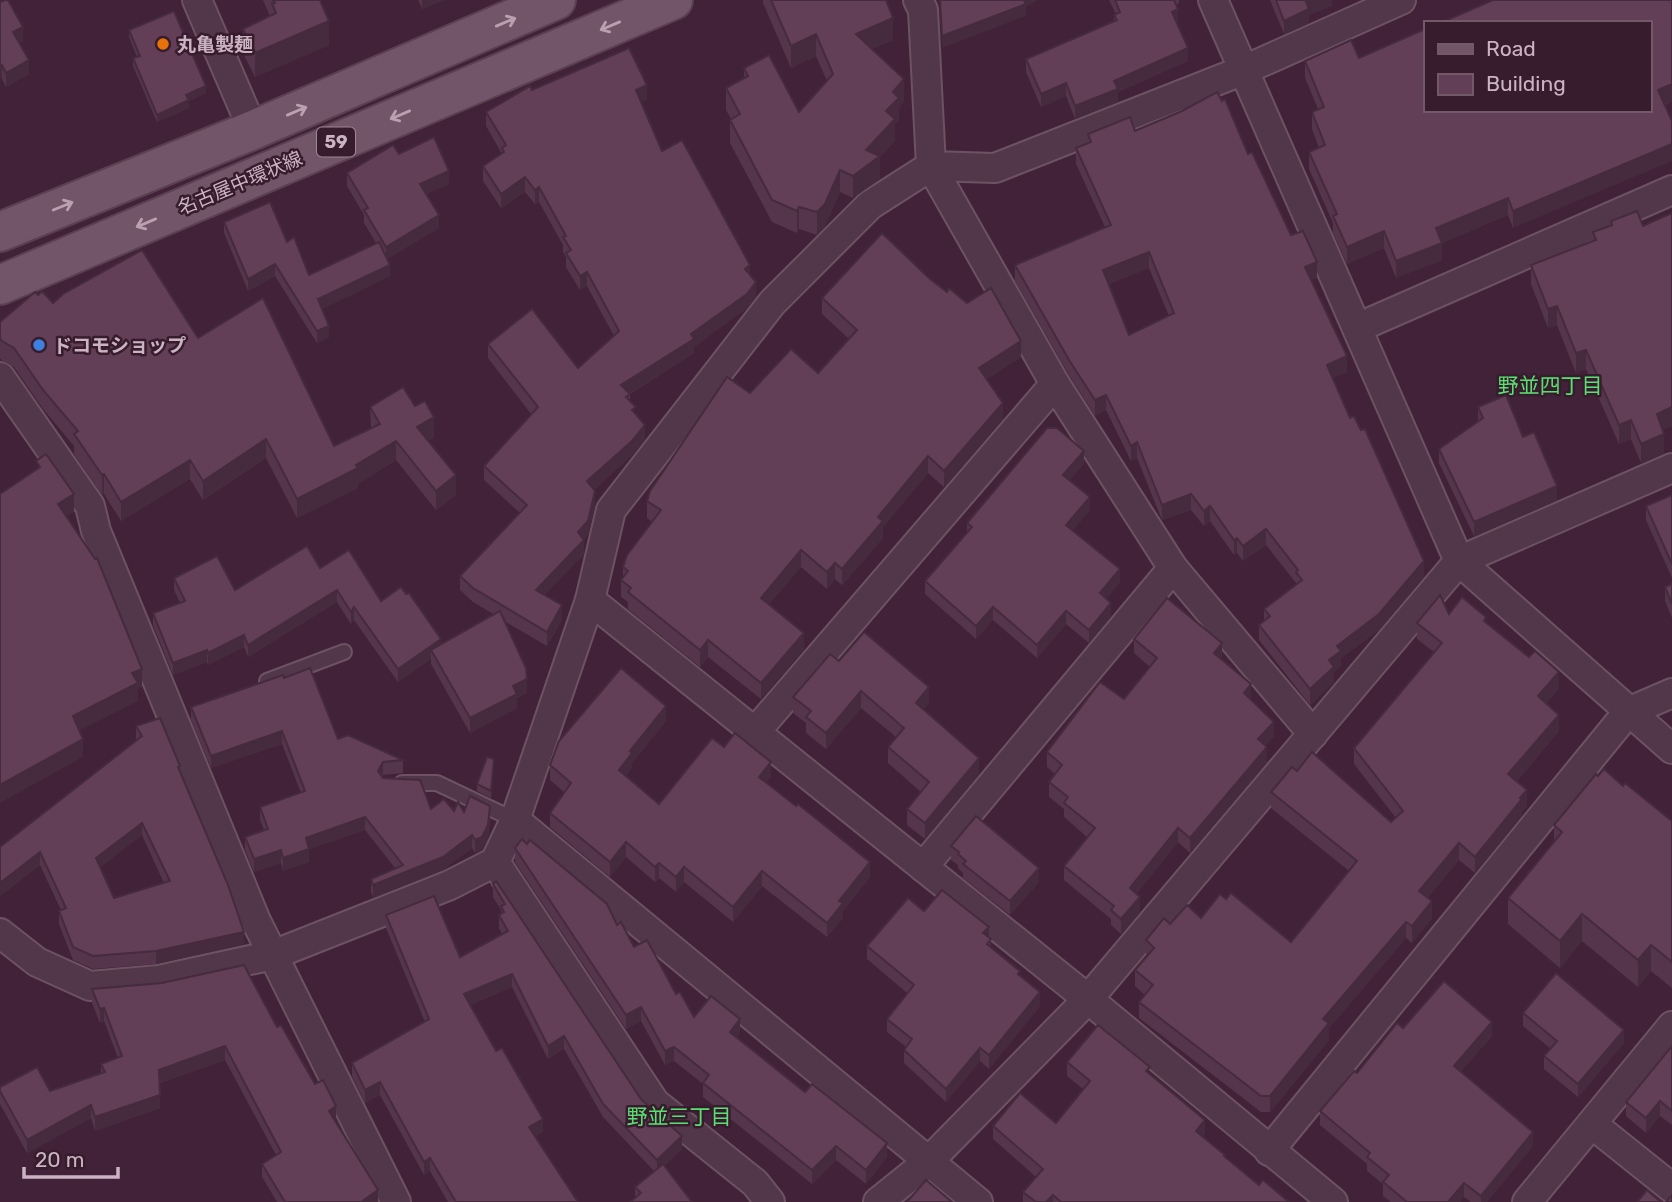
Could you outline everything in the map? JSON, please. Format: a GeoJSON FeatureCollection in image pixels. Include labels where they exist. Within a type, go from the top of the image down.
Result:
{"type":"FeatureCollection","features":[{"type":"Feature","properties":{"kind":"main road","name":"59"},"geometry":{"type":"LineString","coordinates":[[0,232],[253,130],[556,0]]}},
{"type":"Feature","properties":{"kind":"main road","name":"名古屋中環状線"},"geometry":{"type":"LineString","coordinates":[[0,285],[673,0]]}},
{"type":"Feature","properties":{"kind":"street"},"geometry":{"type":"LineString","coordinates":[[198,0],[253,130]]}},
{"type":"Feature","properties":{"kind":"street"},"geometry":{"type":"LineString","coordinates":[[918,0],[923,10],[932,166],[1055,384],[1173,568],[1313,734]]}},
{"type":"Feature","properties":{"kind":"street"},"geometry":{"type":"LineString","coordinates":[[1213,0],[1459,561],[1672,749]]}},
{"type":"Feature","properties":{"kind":"street"},"geometry":{"type":"LineString","coordinates":[[0,933],[37,962],[90,986],[159,980],[273,955],[450,885],[495,862],[515,820],[590,600],[611,510],[772,303],[870,205],[932,166],[995,168],[1244,70],[1401,0]]}},
{"type":"Feature","properties":{"kind":"street"},"geometry":{"type":"LineString","coordinates":[[1357,328],[1672,190]]}},
{"type":"Feature","properties":{"kind":"street"},"geometry":{"type":"LineString","coordinates":[[0,377],[90,506],[96,531],[178,714],[256,921],[396,1202]]}},
{"type":"Feature","properties":{"kind":"street"},"geometry":{"type":"LineString","coordinates":[[755,732],[1055,384]]}},
{"type":"Feature","properties":{"kind":"street"},"geometry":{"type":"LineString","coordinates":[[877,1202],[929,1161],[1088,999],[1459,561],[1672,468]]}},
{"type":"Feature","properties":{"kind":"street"},"geometry":{"type":"LineString","coordinates":[[923,867],[1173,568]]}},
{"type":"Feature","properties":{"kind":"street"},"geometry":{"type":"LineString","coordinates":[[590,600],[1088,999],[1333,1202]]}},
{"type":"Feature","properties":{"kind":"street"},"geometry":{"type":"LineString","coordinates":[[1269,1151],[1628,712],[1672,693]]}},
{"type":"Feature","properties":{"kind":"street"},"geometry":{"type":"LineString","coordinates":[[515,820],[978,1202]]}},
{"type":"Feature","properties":{"kind":"street"},"geometry":{"type":"LineString","coordinates":[[495,862],[655,1102],[755,1183],[770,1202]]}},
{"type":"Feature","properties":{"kind":"street"},"geometry":{"type":"LineString","coordinates":[[1527,1202],[1672,1026]]}},
{"type":"Feature","properties":{"kind":"street"},"geometry":{"type":"LineString","coordinates":[[1592,1124],[1672,1188]]}},
{"type":"Feature","properties":{"kind":"lane"},"geometry":{"type":"LineString","coordinates":[[258,684],[344,652]]}},
{"type":"Feature","properties":{"kind":"lane"},"geometry":{"type":"LineString","coordinates":[[388,783],[437,783],[515,820]]}},
{"type":"Feature","properties":{"kind":"building"},"geometry":{"type":"Polygon","coordinates":[[[8,0],[23,27],[13,32],[29,60],[6,73],[2,65],[0,66],[0,2],[8,0]]]}},
{"type":"Feature","properties":{"kind":"building"},"geometry":{"type":"Polygon","coordinates":[[[273,0],[320,0],[329,21],[255,53],[243,29],[276,13],[273,0]]]}},
{"type":"Feature","properties":{"kind":"building"},"geometry":{"type":"Polygon","coordinates":[[[771,0],[886,0],[893,18],[856,34],[904,79],[893,92],[899,98],[886,111],[895,119],[866,150],[880,156],[853,176],[840,170],[825,204],[817,212],[799,207],[797,211],[772,200],[730,120],[740,114],[726,88],[748,76],[744,68],[769,55],[799,112],[833,74],[816,34],[791,46],[771,0]]]}},
{"type":"Feature","properties":{"kind":"building"},"geometry":{"type":"Polygon","coordinates":[[[940,0],[1024,0],[1026,4],[942,36],[940,0]]]}},
{"type":"Feature","properties":{"kind":"building"},"geometry":{"type":"Polygon","coordinates":[[[1115,0],[1174,0],[1178,9],[1172,12],[1188,48],[1114,81],[1118,89],[1075,106],[1066,83],[1041,94],[1026,59],[1117,20],[1114,15],[1120,12],[1115,0]]]}},
{"type":"Feature","properties":{"kind":"building"},"geometry":{"type":"Polygon","coordinates":[[[1276,0],[1311,0],[1306,2],[1309,9],[1284,21],[1276,0]]]}},
{"type":"Feature","properties":{"kind":"building"},"geometry":{"type":"Polygon","coordinates":[[[1493,0],[1672,0],[1672,84],[1658,90],[1672,121],[1672,144],[1513,211],[1508,198],[1436,228],[1442,243],[1396,261],[1384,231],[1347,247],[1333,216],[1337,214],[1309,152],[1325,145],[1312,112],[1324,107],[1305,61],[1351,40],[1359,58],[1424,29],[1424,112],[1651,112],[1651,21],[1445,21],[1493,0]]]}},
{"type":"Feature","properties":{"kind":"building"},"geometry":{"type":"Polygon","coordinates":[[[174,11],[206,86],[186,95],[189,100],[157,115],[133,58],[140,56],[129,30],[174,11]]]}},
{"type":"Feature","properties":{"kind":"building"},"geometry":{"type":"Polygon","coordinates":[[[629,48],[647,85],[636,90],[662,151],[682,140],[750,265],[745,269],[756,282],[747,294],[691,334],[694,339],[621,385],[630,394],[626,397],[636,407],[632,410],[645,425],[632,441],[587,481],[595,491],[588,521],[578,532],[584,540],[536,590],[562,605],[547,632],[473,588],[460,576],[527,505],[484,466],[538,407],[488,344],[532,309],[578,368],[619,331],[587,272],[580,276],[566,253],[571,250],[563,237],[566,236],[539,187],[535,190],[525,177],[501,194],[483,166],[504,152],[502,148],[506,145],[486,112],[530,86],[532,90],[629,48]]]}},
{"type":"Feature","properties":{"kind":"building"},"geometry":{"type":"Polygon","coordinates":[[[1217,92],[1222,101],[1225,99],[1248,154],[1252,152],[1291,235],[1303,231],[1317,262],[1305,267],[1347,356],[1327,365],[1350,418],[1354,416],[1361,430],[1365,429],[1424,561],[1379,614],[1337,646],[1341,651],[1329,660],[1334,667],[1310,689],[1259,625],[1270,616],[1264,609],[1302,580],[1296,572],[1298,570],[1266,529],[1243,546],[1237,538],[1234,540],[1210,506],[1204,511],[1191,494],[1162,505],[1137,442],[1131,446],[1106,395],[1095,400],[1015,265],[1111,225],[1076,148],[1091,142],[1088,134],[1130,117],[1135,131],[1182,111],[1217,92]],[[1149,252],[1103,270],[1129,335],[1174,313],[1149,252]]]}},
{"type":"Feature","properties":{"kind":"building"},"geometry":{"type":"Polygon","coordinates":[[[434,137],[449,171],[420,184],[439,215],[386,247],[364,210],[368,208],[347,173],[393,145],[399,154],[434,137]]]}},
{"type":"Feature","properties":{"kind":"building"},"geometry":{"type":"Polygon","coordinates":[[[270,202],[287,242],[294,237],[309,275],[379,242],[390,265],[318,299],[329,326],[317,331],[275,264],[248,279],[224,222],[270,202]]]}},
{"type":"Feature","properties":{"kind":"building"},"geometry":{"type":"Polygon","coordinates":[[[1637,211],[1643,226],[1672,213],[1672,407],[1657,414],[1664,434],[1641,444],[1631,420],[1619,425],[1586,350],[1576,353],[1557,306],[1548,309],[1531,265],[1596,240],[1593,232],[1612,225],[1611,221],[1637,211]]]}},
{"type":"Feature","properties":{"kind":"building"},"geometry":{"type":"Polygon","coordinates":[[[882,233],[930,279],[947,292],[949,288],[967,303],[991,288],[1021,341],[979,368],[1003,403],[944,471],[928,456],[878,517],[883,521],[842,569],[835,563],[827,572],[801,550],[761,598],[804,633],[761,683],[708,640],[700,650],[628,592],[631,588],[621,580],[628,571],[623,567],[627,555],[661,510],[647,501],[650,491],[727,377],[750,393],[791,349],[818,373],[857,330],[822,298],[882,233]]]}},
{"type":"Feature","properties":{"kind":"building"},"geometry":{"type":"Polygon","coordinates":[[[142,250],[198,338],[263,298],[334,446],[380,424],[370,407],[403,387],[415,406],[425,401],[434,417],[417,427],[456,475],[436,491],[396,441],[356,465],[358,468],[297,499],[266,439],[203,481],[190,460],[121,502],[74,434],[78,431],[43,390],[14,348],[0,339],[0,322],[35,292],[38,295],[42,291],[53,303],[63,294],[142,250]]]}},
{"type":"Feature","properties":{"kind":"building"},"geometry":{"type":"Polygon","coordinates":[[[1506,395],[1523,437],[1534,432],[1557,486],[1474,522],[1439,449],[1483,418],[1478,407],[1506,395]]]}},
{"type":"Feature","properties":{"kind":"building"},"geometry":{"type":"Polygon","coordinates":[[[1047,428],[1057,428],[1084,451],[1063,475],[1090,497],[1066,525],[1120,569],[1100,593],[1111,603],[1089,630],[1066,611],[1037,645],[993,607],[976,626],[925,581],[972,527],[967,523],[1047,428]]]}},
{"type":"Feature","properties":{"kind":"building"},"geometry":{"type":"Polygon","coordinates":[[[46,454],[74,494],[58,504],[95,559],[97,558],[142,669],[132,673],[138,683],[73,716],[83,739],[0,785],[0,494],[40,467],[36,461],[46,454]]]}},
{"type":"Feature","properties":{"kind":"building"},"geometry":{"type":"Polygon","coordinates":[[[1672,495],[1672,564],[1646,506],[1672,495]]]}},
{"type":"Feature","properties":{"kind":"building"},"geometry":{"type":"Polygon","coordinates":[[[307,546],[320,568],[349,550],[381,601],[401,587],[406,594],[409,593],[441,639],[398,669],[354,607],[351,612],[337,590],[248,645],[244,635],[208,653],[207,650],[173,663],[153,613],[185,601],[174,578],[217,556],[235,590],[307,546]]]}},
{"type":"Feature","properties":{"kind":"building"},"geometry":{"type":"Polygon","coordinates":[[[1672,584],[1672,604],[1665,587],[1672,584]]]}},
{"type":"Feature","properties":{"kind":"building"},"geometry":{"type":"Polygon","coordinates":[[[1440,595],[1449,614],[1462,597],[1486,617],[1484,621],[1529,657],[1535,651],[1559,672],[1538,696],[1559,715],[1508,774],[1527,790],[1520,798],[1522,799],[1475,857],[1459,843],[1419,891],[1432,901],[1412,926],[1406,922],[1323,1019],[1329,1023],[1270,1096],[1261,1096],[1139,1002],[1153,985],[1135,970],[1154,948],[1146,940],[1164,918],[1170,924],[1187,905],[1201,918],[1220,894],[1226,899],[1231,893],[1291,942],[1357,861],[1271,792],[1292,767],[1297,771],[1312,752],[1391,822],[1403,811],[1354,748],[1442,643],[1417,623],[1440,595]]]}},
{"type":"Feature","properties":{"kind":"building"},"geometry":{"type":"Polygon","coordinates":[[[1167,598],[1222,643],[1214,653],[1251,684],[1244,693],[1274,722],[1258,739],[1267,747],[1190,838],[1178,828],[1130,888],[1140,897],[1121,919],[1111,910],[1114,906],[1064,866],[1095,828],[1064,803],[1068,797],[1049,782],[1062,765],[1047,752],[1100,682],[1124,699],[1157,658],[1134,639],[1167,598]]]}},
{"type":"Feature","properties":{"kind":"building"},"geometry":{"type":"Polygon","coordinates":[[[500,611],[526,668],[527,679],[513,686],[517,694],[470,718],[431,650],[500,611]]]}},
{"type":"Feature","properties":{"kind":"building"},"geometry":{"type":"Polygon","coordinates":[[[864,632],[929,687],[916,703],[979,758],[925,823],[907,809],[929,782],[888,747],[904,728],[861,691],[826,733],[806,717],[811,711],[793,697],[830,654],[839,661],[864,632]]]}},
{"type":"Feature","properties":{"kind":"building"},"geometry":{"type":"Polygon","coordinates":[[[310,668],[338,739],[348,735],[403,760],[383,762],[378,771],[383,778],[420,780],[431,809],[444,799],[454,811],[458,802],[464,812],[470,796],[490,806],[488,825],[482,837],[475,840],[472,835],[443,857],[373,885],[371,879],[403,865],[365,817],[306,838],[309,849],[283,858],[281,850],[254,859],[245,837],[268,829],[260,807],[305,791],[282,731],[211,756],[191,707],[310,668]]]}},
{"type":"Feature","properties":{"kind":"building"},"geometry":{"type":"Polygon","coordinates":[[[621,668],[666,706],[630,751],[632,753],[619,770],[659,804],[712,738],[724,747],[735,733],[771,762],[759,777],[796,806],[798,804],[870,862],[839,901],[843,903],[827,923],[762,871],[733,907],[684,867],[676,877],[659,863],[655,867],[626,842],[610,862],[550,813],[571,783],[550,765],[559,741],[621,668]]]}},
{"type":"Feature","properties":{"kind":"building"},"geometry":{"type":"Polygon","coordinates":[[[160,718],[228,885],[244,932],[156,951],[93,956],[73,947],[59,911],[66,908],[40,852],[0,883],[0,847],[142,736],[136,726],[160,718]],[[142,823],[96,858],[114,898],[170,881],[142,823]]]}},
{"type":"Feature","properties":{"kind":"building"},"geometry":{"type":"Polygon","coordinates":[[[487,757],[494,759],[491,791],[477,784],[487,757]]]}},
{"type":"Feature","properties":{"kind":"building"},"geometry":{"type":"Polygon","coordinates":[[[1604,769],[1672,821],[1672,962],[1651,945],[1638,960],[1582,914],[1560,941],[1508,898],[1562,832],[1554,825],[1596,774],[1598,776],[1604,769]]]}},
{"type":"Feature","properties":{"kind":"building"},"geometry":{"type":"Polygon","coordinates":[[[976,816],[1039,868],[1010,901],[963,864],[966,861],[951,846],[976,816]]]}},
{"type":"Feature","properties":{"kind":"building"},"geometry":{"type":"Polygon","coordinates":[[[522,839],[527,844],[530,840],[607,904],[617,925],[621,922],[634,947],[647,940],[676,994],[680,992],[694,1017],[711,996],[740,1019],[730,1032],[805,1092],[812,1084],[887,1143],[866,1170],[836,1146],[812,1170],[703,1083],[709,1075],[674,1047],[665,1051],[641,1007],[626,1015],[515,848],[522,839]]]}},
{"type":"Feature","properties":{"kind":"building"},"geometry":{"type":"Polygon","coordinates":[[[496,881],[641,1099],[682,1136],[657,1160],[603,1104],[564,1036],[548,1046],[512,974],[464,994],[496,1051],[502,1048],[543,1119],[529,1127],[578,1202],[456,1202],[430,1158],[424,1162],[380,1082],[365,1090],[352,1063],[429,1019],[386,915],[434,896],[460,957],[508,931],[499,915],[504,912],[501,906],[505,904],[493,884],[496,881]]]}},
{"type":"Feature","properties":{"kind":"building"},"geometry":{"type":"Polygon","coordinates":[[[942,890],[989,927],[983,933],[991,939],[987,944],[1020,971],[1018,974],[1040,992],[989,1055],[980,1048],[946,1089],[904,1050],[912,1039],[887,1019],[914,985],[867,946],[908,898],[924,911],[942,890]]]}},
{"type":"Feature","properties":{"kind":"building"},"geometry":{"type":"Polygon","coordinates":[[[244,965],[277,1027],[281,1025],[315,1084],[323,1080],[336,1106],[329,1111],[378,1190],[361,1202],[285,1202],[262,1164],[281,1152],[225,1046],[159,1070],[160,1095],[95,1117],[91,1105],[27,1140],[0,1087],[37,1067],[50,1091],[105,1072],[101,1064],[122,1056],[104,1008],[100,1009],[92,989],[162,983],[244,965]]]}},
{"type":"Feature","properties":{"kind":"building"},"geometry":{"type":"Polygon","coordinates":[[[1556,973],[1624,1030],[1578,1084],[1544,1056],[1557,1041],[1523,1013],[1556,973]]]}},
{"type":"Feature","properties":{"kind":"building"},"geometry":{"type":"Polygon","coordinates":[[[1444,981],[1492,1022],[1454,1066],[1533,1132],[1481,1196],[1464,1183],[1448,1202],[1407,1202],[1383,1182],[1389,1175],[1367,1157],[1370,1153],[1320,1111],[1354,1071],[1357,1073],[1397,1023],[1403,1028],[1444,981]]]}},
{"type":"Feature","properties":{"kind":"building"},"geometry":{"type":"Polygon","coordinates":[[[1098,1025],[1150,1067],[1146,1071],[1205,1120],[1196,1131],[1259,1185],[1263,1180],[1289,1202],[1061,1202],[1053,1195],[1046,1202],[1036,1202],[1023,1192],[1043,1169],[993,1126],[1020,1093],[1056,1123],[1090,1081],[1067,1062],[1098,1025]]]}},
{"type":"Feature","properties":{"kind":"building"},"geometry":{"type":"Polygon","coordinates":[[[1672,1046],[1672,1111],[1660,1101],[1646,1118],[1626,1102],[1672,1046]]]}},
{"type":"Feature","properties":{"kind":"building"},"geometry":{"type":"Polygon","coordinates":[[[663,1164],[692,1202],[630,1202],[641,1193],[635,1187],[663,1164]]]}},
{"type":"Feature","properties":{"kind":"building"},"geometry":{"type":"Polygon","coordinates":[[[926,1180],[952,1202],[907,1202],[926,1180]]]}},
{"type":"Feature","properties":{"kind":"building"},"geometry":{"type":"Polygon","coordinates":[[[1647,1190],[1661,1202],[1637,1202],[1647,1190]]]}},
{"type":"Feature","properties":{"kind":"place","name":"丸亀製麺"},"geometry":{"type":"Point","coordinates":[163,44]}},
{"type":"Feature","properties":{"kind":"place","name":"ドコモショップ"},"geometry":{"type":"Point","coordinates":[39,345]}},
{"type":"Feature","properties":{"kind":"district","name":"野並四丁目"},"geometry":{"type":"Point","coordinates":[1550,385]}},
{"type":"Feature","properties":{"kind":"district","name":"野並三丁目"},"geometry":{"type":"Point","coordinates":[679,1116]}}]}
